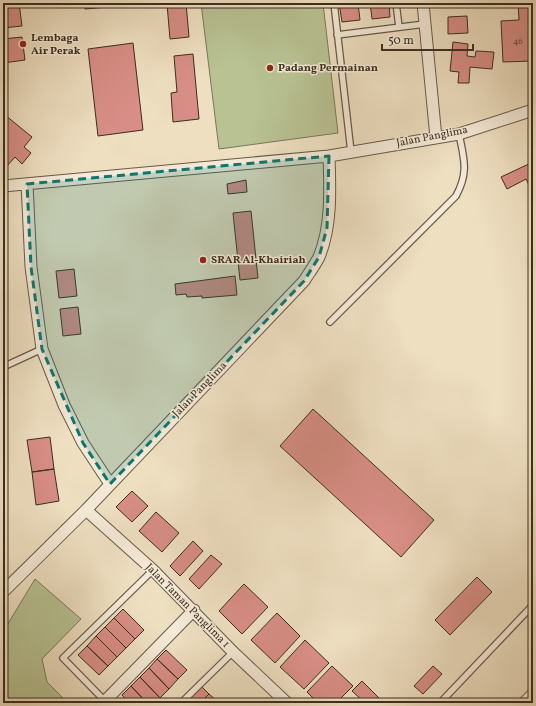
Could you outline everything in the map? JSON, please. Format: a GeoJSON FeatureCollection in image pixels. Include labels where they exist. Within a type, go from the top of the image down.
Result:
{"type":"FeatureCollection","features":[{"type":"Feature","properties":{"kind":"street"},"geometry":{"type":"LineString","coordinates":[[423,3],[436,138]]}},
{"type":"Feature","properties":{"kind":"street","name":"Jalan Panglima"},"geometry":{"type":"LineString","coordinates":[[3,186],[329,156],[459,134],[533,110]]}},
{"type":"Feature","properties":{"kind":"street","name":"Jalan Panglima"},"geometry":{"type":"LineString","coordinates":[[3,592],[86,510],[304,281],[319,257],[327,228],[330,192],[329,156]]}},
{"type":"Feature","properties":{"kind":"street"},"geometry":{"type":"LineString","coordinates":[[27,184],[31,268],[42,349],[64,405],[80,437],[110,484]]}},
{"type":"Feature","properties":{"kind":"street","name":"Jalan Taman Panglima 1"},"geometry":{"type":"LineString","coordinates":[[86,510],[153,570],[287,703]]}},
{"type":"Feature","properties":{"kind":"street"},"geometry":{"type":"LineString","coordinates":[[105,702],[194,610]]}},
{"type":"Feature","properties":{"kind":"street"},"geometry":{"type":"LineString","coordinates":[[524,703],[533,694]]}},
{"type":"Feature","properties":{"kind":"lane"},"geometry":{"type":"LineString","coordinates":[[334,3],[351,152]]}},
{"type":"Feature","properties":{"kind":"lane"},"geometry":{"type":"LineString","coordinates":[[396,3],[399,27]]}},
{"type":"Feature","properties":{"kind":"lane"},"geometry":{"type":"LineString","coordinates":[[337,35],[425,24]]}},
{"type":"Feature","properties":{"kind":"lane"},"geometry":{"type":"LineString","coordinates":[[330,322],[456,196],[463,184],[466,168],[459,134]]}},
{"type":"Feature","properties":{"kind":"lane"},"geometry":{"type":"LineString","coordinates":[[3,367],[42,349]]}},
{"type":"Feature","properties":{"kind":"lane"},"geometry":{"type":"LineString","coordinates":[[105,702],[63,658],[153,570]]}},
{"type":"Feature","properties":{"kind":"lane"},"geometry":{"type":"LineString","coordinates":[[440,703],[533,606]]}},
{"type":"Feature","properties":{"kind":"lane"},"geometry":{"type":"LineString","coordinates":[[181,703],[234,652]]}},
{"type":"Feature","properties":{"kind":"highlighted area"},"geometry":{"type":"Polygon","coordinates":[[[329,156],[327,228],[319,257],[304,281],[110,484],[83,443],[42,349],[31,267],[27,184],[329,156]]]}},
{"type":"Feature","properties":{"kind":"green space","name":"Padang Permainan"},"geometry":{"type":"Polygon","coordinates":[[[201,3],[323,3],[338,133],[219,149],[201,3]]]}},
{"type":"Feature","properties":{"kind":"green space"},"geometry":{"type":"Polygon","coordinates":[[[35,579],[81,619],[42,659],[47,682],[68,703],[3,703],[3,636],[6,627],[35,579]]]}},
{"type":"Feature","properties":{"kind":"building"},"geometry":{"type":"Polygon","coordinates":[[[19,3],[22,26],[3,28],[3,4],[19,3]]]}},
{"type":"Feature","properties":{"kind":"building"},"geometry":{"type":"Polygon","coordinates":[[[84,3],[129,3],[130,5],[85,9],[84,3]]]}},
{"type":"Feature","properties":{"kind":"building"},"geometry":{"type":"Polygon","coordinates":[[[186,3],[189,37],[170,39],[167,4],[186,3]]]}},
{"type":"Feature","properties":{"kind":"building"},"geometry":{"type":"Polygon","coordinates":[[[339,3],[358,3],[360,20],[342,22],[339,3]]]}},
{"type":"Feature","properties":{"kind":"building"},"geometry":{"type":"Polygon","coordinates":[[[370,3],[389,3],[390,17],[372,19],[370,3]]]}},
{"type":"Feature","properties":{"kind":"building"},"geometry":{"type":"Polygon","coordinates":[[[518,3],[533,3],[533,61],[503,62],[501,21],[519,20],[518,3]]]}},
{"type":"Feature","properties":{"kind":"building"},"geometry":{"type":"Polygon","coordinates":[[[467,16],[468,33],[448,34],[448,17],[467,16]]]}},
{"type":"Feature","properties":{"kind":"building"},"geometry":{"type":"Polygon","coordinates":[[[22,37],[25,60],[3,63],[3,39],[22,37]]]}},
{"type":"Feature","properties":{"kind":"building"},"geometry":{"type":"Polygon","coordinates":[[[453,42],[468,44],[467,56],[475,57],[476,51],[494,52],[492,69],[470,67],[469,83],[458,83],[459,72],[450,71],[453,42]]]}},
{"type":"Feature","properties":{"kind":"building"},"geometry":{"type":"Polygon","coordinates":[[[133,43],[143,130],[98,136],[88,49],[133,43]]]}},
{"type":"Feature","properties":{"kind":"building"},"geometry":{"type":"Polygon","coordinates":[[[193,54],[199,119],[173,122],[171,93],[177,92],[174,56],[193,54]]]}},
{"type":"Feature","properties":{"kind":"building"},"geometry":{"type":"Polygon","coordinates":[[[5,115],[32,137],[24,147],[31,153],[22,164],[15,157],[7,166],[3,163],[3,117],[5,115]]]}},
{"type":"Feature","properties":{"kind":"building"},"geometry":{"type":"Polygon","coordinates":[[[533,162],[533,186],[530,187],[526,179],[507,189],[501,177],[533,162]]]}},
{"type":"Feature","properties":{"kind":"building"},"geometry":{"type":"Polygon","coordinates":[[[246,180],[247,192],[228,194],[227,184],[246,180]]]}},
{"type":"Feature","properties":{"kind":"building"},"geometry":{"type":"Polygon","coordinates":[[[251,211],[258,278],[240,280],[233,213],[251,211]]]}},
{"type":"Feature","properties":{"kind":"building"},"geometry":{"type":"Polygon","coordinates":[[[74,269],[77,296],[59,298],[56,271],[74,269]]]}},
{"type":"Feature","properties":{"kind":"building"},"geometry":{"type":"Polygon","coordinates":[[[235,276],[237,295],[202,298],[202,296],[187,297],[186,294],[176,295],[175,284],[235,276]]]}},
{"type":"Feature","properties":{"kind":"building"},"geometry":{"type":"Polygon","coordinates":[[[78,307],[81,334],[63,336],[60,309],[78,307]]]}},
{"type":"Feature","properties":{"kind":"building"},"geometry":{"type":"Polygon","coordinates":[[[3,325],[6,355],[3,356],[3,325]]]}},
{"type":"Feature","properties":{"kind":"building"},"geometry":{"type":"Polygon","coordinates":[[[313,409],[434,520],[401,557],[280,446],[313,409]]]}},
{"type":"Feature","properties":{"kind":"building"},"geometry":{"type":"Polygon","coordinates":[[[50,437],[54,469],[32,472],[27,440],[50,437]]]}},
{"type":"Feature","properties":{"kind":"building"},"geometry":{"type":"Polygon","coordinates":[[[54,469],[59,501],[36,505],[32,472],[54,469]]]}},
{"type":"Feature","properties":{"kind":"building"},"geometry":{"type":"Polygon","coordinates":[[[132,491],[148,506],[132,522],[116,507],[132,491]]]}},
{"type":"Feature","properties":{"kind":"building"},"geometry":{"type":"Polygon","coordinates":[[[156,512],[179,533],[162,552],[139,531],[156,512]]]}},
{"type":"Feature","properties":{"kind":"building"},"geometry":{"type":"Polygon","coordinates":[[[193,541],[203,551],[180,576],[170,566],[193,541]]]}},
{"type":"Feature","properties":{"kind":"building"},"geometry":{"type":"Polygon","coordinates":[[[211,555],[222,564],[199,589],[189,579],[211,555]]]}},
{"type":"Feature","properties":{"kind":"building"},"geometry":{"type":"Polygon","coordinates":[[[477,577],[492,592],[450,635],[435,620],[477,577]]]}},
{"type":"Feature","properties":{"kind":"building"},"geometry":{"type":"Polygon","coordinates":[[[244,584],[268,607],[242,634],[219,611],[244,584]]]}},
{"type":"Feature","properties":{"kind":"building"},"geometry":{"type":"Polygon","coordinates":[[[123,609],[144,630],[135,639],[114,618],[123,609]]]}},
{"type":"Feature","properties":{"kind":"building"},"geometry":{"type":"Polygon","coordinates":[[[277,613],[300,636],[275,663],[251,640],[277,613]]]}},
{"type":"Feature","properties":{"kind":"building"},"geometry":{"type":"Polygon","coordinates":[[[114,618],[135,639],[126,648],[105,627],[114,618]]]}},
{"type":"Feature","properties":{"kind":"building"},"geometry":{"type":"Polygon","coordinates":[[[105,627],[126,648],[117,657],[96,636],[105,627]]]}},
{"type":"Feature","properties":{"kind":"building"},"geometry":{"type":"Polygon","coordinates":[[[96,636],[117,657],[108,666],[87,646],[96,636]]]}},
{"type":"Feature","properties":{"kind":"building"},"geometry":{"type":"Polygon","coordinates":[[[305,640],[329,663],[304,689],[280,667],[305,640]]]}},
{"type":"Feature","properties":{"kind":"building"},"geometry":{"type":"Polygon","coordinates":[[[87,646],[108,666],[99,675],[78,655],[87,646]]]}},
{"type":"Feature","properties":{"kind":"building"},"geometry":{"type":"Polygon","coordinates":[[[166,650],[187,670],[178,679],[157,659],[166,650]]]}},
{"type":"Feature","properties":{"kind":"building"},"geometry":{"type":"Polygon","coordinates":[[[157,659],[178,679],[169,689],[149,668],[157,659]]]}},
{"type":"Feature","properties":{"kind":"building"},"geometry":{"type":"Polygon","coordinates":[[[332,666],[353,686],[336,703],[318,703],[307,692],[332,666]]]}},
{"type":"Feature","properties":{"kind":"building"},"geometry":{"type":"Polygon","coordinates":[[[433,666],[442,674],[423,694],[414,686],[433,666]]]}},
{"type":"Feature","properties":{"kind":"building"},"geometry":{"type":"Polygon","coordinates":[[[149,668],[169,689],[160,698],[140,677],[149,668]]]}},
{"type":"Feature","properties":{"kind":"building"},"geometry":{"type":"Polygon","coordinates":[[[140,677],[160,698],[155,703],[147,703],[131,686],[140,677]]]}},
{"type":"Feature","properties":{"kind":"building"},"geometry":{"type":"Polygon","coordinates":[[[362,681],[384,703],[365,703],[352,691],[362,681]]]}},
{"type":"Feature","properties":{"kind":"building"},"geometry":{"type":"Polygon","coordinates":[[[131,686],[147,703],[129,703],[122,695],[131,686]]]}},
{"type":"Feature","properties":{"kind":"building"},"geometry":{"type":"Polygon","coordinates":[[[201,686],[209,694],[200,703],[185,703],[201,686]]]}},
{"type":"Feature","properties":{"kind":"building"},"geometry":{"type":"Polygon","coordinates":[[[209,694],[217,701],[216,703],[200,703],[209,694]]]}},
{"type":"Feature","properties":{"kind":"place","name":"Lembaga Air Perak"},"geometry":{"type":"Point","coordinates":[23,44]}},
{"type":"Feature","properties":{"kind":"place","name":"Padang Permainan"},"geometry":{"type":"Point","coordinates":[270,68]}},
{"type":"Feature","properties":{"kind":"place","name":"SRAR Al-Khairiah"},"geometry":{"type":"Point","coordinates":[203,260]}}]}
